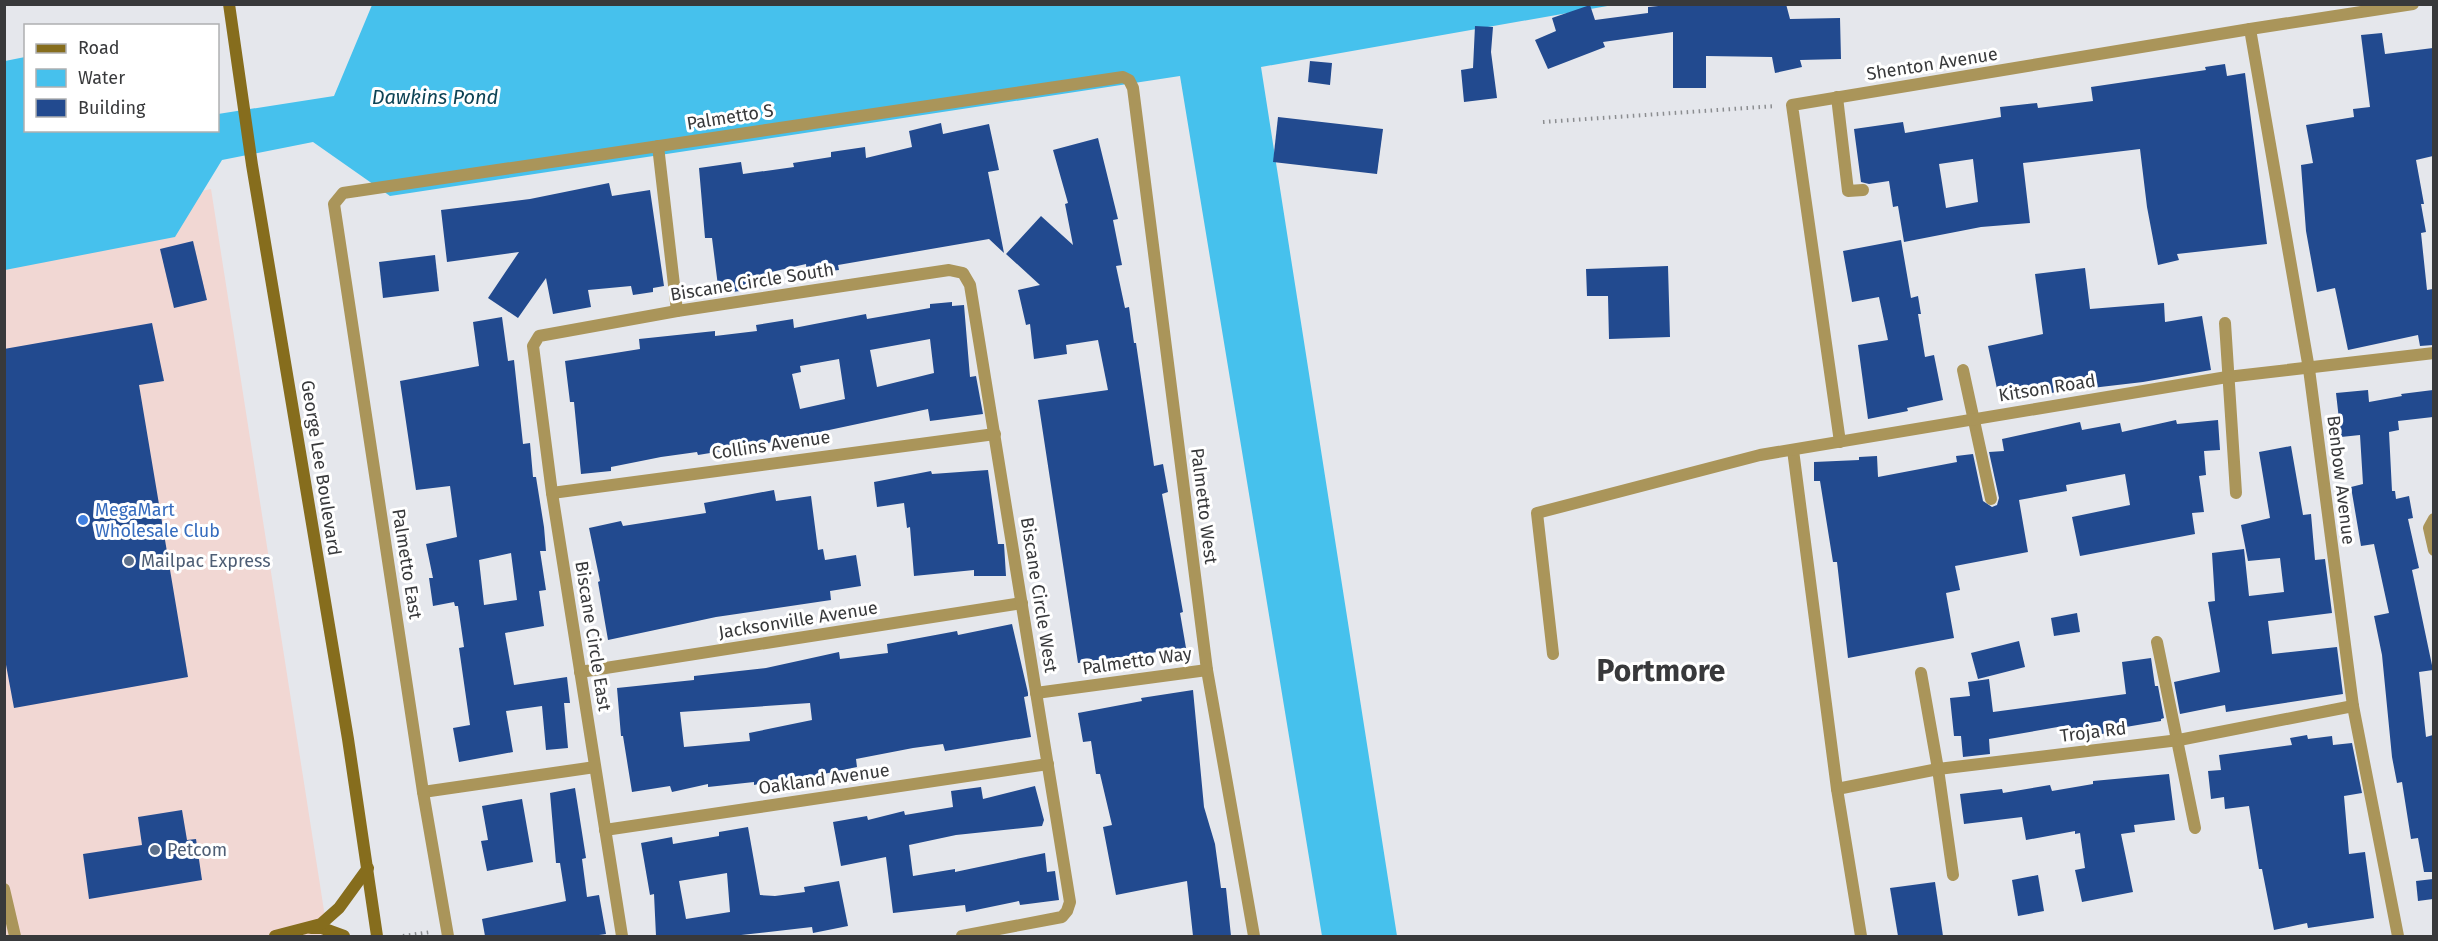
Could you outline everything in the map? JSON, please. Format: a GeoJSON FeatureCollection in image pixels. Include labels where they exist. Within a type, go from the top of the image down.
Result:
{"type":"FeatureCollection","features":[{"type":"Feature","properties":{"kind":"main road","name":"George Lee Boulevard"},"geometry":{"type":"LineString","coordinates":[[229,4],[252,165],[368,868],[377,936]]}},
{"type":"Feature","properties":{"kind":"main road"},"geometry":{"type":"LineString","coordinates":[[275,936],[321,924],[339,908],[368,868]]}},
{"type":"Feature","properties":{"kind":"main road"},"geometry":{"type":"LineString","coordinates":[[310,928],[322,928],[344,936]]}},
{"type":"Feature","properties":{"kind":"street","name":"Shenton Avenue"},"geometry":{"type":"LineString","coordinates":[[1792,105],[2250,28],[2413,4]]}},
{"type":"Feature","properties":{"kind":"street","name":"Benbow Avenue"},"geometry":{"type":"LineString","coordinates":[[2250,28],[2309,369],[2352,706],[2398,936]]}},
{"type":"Feature","properties":{"kind":"street","name":"Palmetto S"},"geometry":{"type":"LineString","coordinates":[[337,198],[343,193],[658,146],[1123,77],[1129,80]]}},
{"type":"Feature","properties":{"kind":"street","name":"Palmetto West"},"geometry":{"type":"LineString","coordinates":[[1129,80],[1133,88],[1207,669],[1254,936]]}},
{"type":"Feature","properties":{"kind":"street"},"geometry":{"type":"LineString","coordinates":[[1837,98],[1848,191],[1863,190]]}},
{"type":"Feature","properties":{"kind":"street"},"geometry":{"type":"LineString","coordinates":[[1792,105],[1840,442]]}},
{"type":"Feature","properties":{"kind":"street"},"geometry":{"type":"LineString","coordinates":[[658,146],[677,311]]}},
{"type":"Feature","properties":{"kind":"street","name":"Palmetto East"},"geometry":{"type":"LineString","coordinates":[[337,198],[334,204],[423,792],[448,933]]}},
{"type":"Feature","properties":{"kind":"street","name":"Biscane Circle South"},"geometry":{"type":"LineString","coordinates":[[535,340],[539,336],[677,311],[949,270],[963,273],[970,285]]}},
{"type":"Feature","properties":{"kind":"street","name":"Biscane Circle West"},"geometry":{"type":"LineString","coordinates":[[962,936],[1062,916],[1067,911],[1070,902],[970,285]]}},
{"type":"Feature","properties":{"kind":"street"},"geometry":{"type":"LineString","coordinates":[[2225,323],[2236,493]]}},
{"type":"Feature","properties":{"kind":"street","name":"Biscane Circle East"},"geometry":{"type":"LineString","coordinates":[[535,340],[533,346],[552,493],[622,936]]}},
{"type":"Feature","properties":{"kind":"street","name":"Kitson Road"},"geometry":{"type":"LineString","coordinates":[[1553,654],[1537,513],[1760,455],[2227,377],[2433,353]]}},
{"type":"Feature","properties":{"kind":"street"},"geometry":{"type":"LineString","coordinates":[[1963,370],[1991,499]]}},
{"type":"Feature","properties":{"kind":"street","name":"Collins Avenue"},"geometry":{"type":"LineString","coordinates":[[552,493],[995,434]]}},
{"type":"Feature","properties":{"kind":"street"},"geometry":{"type":"LineString","coordinates":[[1793,450],[1837,789],[1861,936]]}},
{"type":"Feature","properties":{"kind":"street"},"geometry":{"type":"LineString","coordinates":[[2433,519],[2429,528],[2433,550]]}},
{"type":"Feature","properties":{"kind":"street","name":"Jacksonville Avenue"},"geometry":{"type":"LineString","coordinates":[[580,672],[1022,603]]}},
{"type":"Feature","properties":{"kind":"street"},"geometry":{"type":"LineString","coordinates":[[2157,642],[2179,740],[2195,828]]}},
{"type":"Feature","properties":{"kind":"street","name":"Palmetto Way"},"geometry":{"type":"LineString","coordinates":[[1036,693],[1207,669]]}},
{"type":"Feature","properties":{"kind":"street"},"geometry":{"type":"LineString","coordinates":[[1921,673],[1953,875]]}},
{"type":"Feature","properties":{"kind":"street","name":"Troja Rd"},"geometry":{"type":"LineString","coordinates":[[1837,789],[1938,769],[2179,740],[2352,706]]}},
{"type":"Feature","properties":{"kind":"street","name":"Oakland Avenue"},"geometry":{"type":"LineString","coordinates":[[605,830],[1048,764]]}},
{"type":"Feature","properties":{"kind":"street"},"geometry":{"type":"LineString","coordinates":[[423,792],[595,767]]}},
{"type":"Feature","properties":{"kind":"street"},"geometry":{"type":"LineString","coordinates":[[4,889],[15,936]]}},
{"type":"Feature","properties":{"kind":"path"},"geometry":{"type":"LineString","coordinates":[[1544,122],[1792,105]]}},
{"type":"Feature","properties":{"kind":"path"},"geometry":{"type":"LineString","coordinates":[[403,936],[448,933]]}},
{"type":"Feature","properties":{"kind":"shaded area"},"geometry":{"type":"Polygon","coordinates":[[[211,189],[328,936],[5,936],[4,233],[211,189]]]}},
{"type":"Feature","properties":{"kind":"water","name":"Dawkins Pond"},"geometry":{"type":"Polygon","coordinates":[[[372,5],[1613,5],[1261,67],[1397,936],[1322,936],[1180,76],[390,196],[313,142],[222,160],[175,237],[5,270],[5,61],[24,57],[24,132],[219,132],[219,114],[334,96],[372,5]]]}},
{"type":"Feature","properties":{"kind":"building"},"geometry":{"type":"Polygon","coordinates":[[[1679,4],[1786,4],[1790,19],[1840,18],[1841,59],[1800,60],[1802,67],[1775,73],[1772,57],[1706,56],[1706,88],[1673,88],[1673,32],[1603,42],[1605,47],[1548,69],[1535,40],[1556,31],[1552,18],[1590,5],[1595,20],[1648,13],[1648,7],[1679,4]]]}},
{"type":"Feature","properties":{"kind":"building"},"geometry":{"type":"Polygon","coordinates":[[[1475,26],[1493,27],[1491,52],[1497,98],[1464,102],[1461,70],[1473,68],[1475,26]]]}},
{"type":"Feature","properties":{"kind":"building"},"geometry":{"type":"Polygon","coordinates":[[[2382,33],[2385,54],[2433,48],[2433,156],[2416,160],[2424,204],[2421,204],[2426,232],[2421,233],[2427,290],[2433,289],[2433,345],[2420,346],[2418,335],[2348,350],[2335,288],[2317,292],[2306,231],[2301,165],[2313,163],[2306,125],[2354,117],[2353,109],[2370,107],[2361,35],[2382,33]]]}},
{"type":"Feature","properties":{"kind":"building"},"geometry":{"type":"Polygon","coordinates":[[[1310,61],[1332,63],[1330,85],[1308,82],[1310,61]]]}},
{"type":"Feature","properties":{"kind":"building"},"geometry":{"type":"Polygon","coordinates":[[[2225,64],[2227,76],[2245,73],[2267,244],[2177,254],[2179,260],[2158,265],[2147,207],[2140,149],[2023,163],[2030,223],[1981,227],[1904,242],[1898,206],[1893,207],[1889,181],[1869,184],[1861,182],[1854,129],[1903,122],[1905,133],[2001,117],[2000,107],[2037,103],[2038,108],[2093,101],[2091,87],[2206,70],[2205,67],[2225,64]],[[1973,159],[1939,164],[1946,208],[1978,202],[1973,159]]]}},
{"type":"Feature","properties":{"kind":"building"},"geometry":{"type":"Polygon","coordinates":[[[1278,117],[1383,129],[1377,174],[1273,162],[1278,117]]]}},
{"type":"Feature","properties":{"kind":"building"},"geometry":{"type":"Polygon","coordinates":[[[941,123],[943,134],[989,124],[999,170],[988,172],[1004,253],[989,239],[838,265],[839,270],[807,274],[806,264],[767,273],[768,287],[719,294],[712,238],[705,238],[699,168],[741,162],[743,174],[794,167],[793,163],[831,157],[831,152],[865,147],[866,158],[912,147],[909,131],[941,123]]]}},
{"type":"Feature","properties":{"kind":"building"},"geometry":{"type":"Polygon","coordinates":[[[1098,138],[1118,219],[1113,220],[1122,265],[1116,266],[1125,308],[1129,307],[1134,343],[1136,343],[1154,466],[1163,464],[1168,492],[1162,494],[1183,612],[1180,613],[1186,648],[1078,663],[1038,400],[1108,390],[1098,340],[1066,345],[1067,354],[1034,359],[1030,324],[1026,325],[1018,290],[1040,285],[1006,254],[1041,216],[1073,245],[1065,204],[1068,203],[1053,150],[1098,138]]]}},
{"type":"Feature","properties":{"kind":"building"},"geometry":{"type":"Polygon","coordinates":[[[609,183],[612,196],[650,190],[664,286],[653,288],[653,292],[633,295],[631,286],[588,290],[591,307],[553,314],[546,278],[518,318],[488,298],[519,252],[447,262],[441,210],[530,199],[609,183]]]}},
{"type":"Feature","properties":{"kind":"building"},"geometry":{"type":"Polygon","coordinates":[[[1901,240],[1911,298],[1918,296],[1921,314],[1918,314],[1925,357],[1934,355],[1943,400],[1907,408],[1908,411],[1868,419],[1858,345],[1888,340],[1879,297],[1852,302],[1843,251],[1901,240]]]}},
{"type":"Feature","properties":{"kind":"building"},"geometry":{"type":"Polygon","coordinates":[[[193,241],[207,300],[174,308],[160,249],[193,241]]]}},
{"type":"Feature","properties":{"kind":"building"},"geometry":{"type":"Polygon","coordinates":[[[435,255],[439,291],[383,298],[379,262],[435,255]]]}},
{"type":"Feature","properties":{"kind":"building"},"geometry":{"type":"Polygon","coordinates":[[[1668,266],[1670,337],[1609,339],[1608,296],[1587,296],[1586,269],[1668,266]]]}},
{"type":"Feature","properties":{"kind":"building"},"geometry":{"type":"Polygon","coordinates":[[[2085,268],[2090,309],[2164,303],[2165,322],[2202,316],[2211,370],[2143,382],[2083,389],[2082,387],[2000,403],[1988,346],[2043,334],[2035,274],[2085,268]]]}},
{"type":"Feature","properties":{"kind":"building"},"geometry":{"type":"Polygon","coordinates":[[[952,302],[952,306],[964,305],[970,377],[976,376],[983,414],[930,421],[928,409],[759,445],[698,455],[697,452],[661,457],[611,467],[611,471],[581,474],[574,402],[570,402],[565,361],[640,349],[639,339],[715,331],[715,336],[757,331],[756,325],[793,319],[794,328],[866,314],[867,319],[930,308],[930,304],[952,302]],[[930,339],[870,350],[877,387],[934,373],[930,339]],[[839,359],[800,366],[801,372],[792,374],[800,409],[845,399],[839,359]]]}},
{"type":"Feature","properties":{"kind":"building"},"geometry":{"type":"Polygon","coordinates":[[[502,317],[508,361],[514,360],[523,444],[530,443],[533,477],[536,477],[544,527],[546,551],[540,551],[546,590],[539,591],[544,626],[505,633],[514,685],[567,677],[570,703],[564,703],[568,748],[546,750],[542,706],[506,711],[513,752],[459,762],[453,728],[470,725],[459,648],[464,647],[458,606],[455,606],[454,602],[433,606],[429,578],[433,578],[426,544],[457,537],[450,486],[416,490],[400,381],[479,366],[473,322],[502,317]],[[511,553],[479,560],[484,605],[517,600],[511,553]]]}},
{"type":"Feature","properties":{"kind":"building","name":"MegaMart Wholesale Club"},"geometry":{"type":"Polygon","coordinates":[[[152,323],[164,381],[139,385],[188,677],[14,708],[4,654],[4,349],[152,323]]]}},
{"type":"Feature","properties":{"kind":"building"},"geometry":{"type":"Polygon","coordinates":[[[2368,390],[2369,402],[2402,396],[2401,394],[2433,390],[2433,417],[2398,421],[2399,430],[2389,432],[2392,491],[2395,491],[2396,499],[2409,496],[2413,518],[2408,519],[2419,568],[2412,570],[2433,670],[2419,672],[2426,737],[2433,735],[2433,872],[2424,872],[2418,838],[2411,839],[2402,782],[2397,783],[2392,757],[2382,655],[2374,616],[2389,613],[2374,544],[2361,546],[2351,487],[2363,484],[2360,435],[2341,437],[2336,393],[2368,390]]]}},
{"type":"Feature","properties":{"kind":"building"},"geometry":{"type":"Polygon","coordinates":[[[2176,420],[2177,424],[2218,420],[2220,450],[2204,451],[2206,475],[2199,476],[2204,512],[2192,513],[2195,534],[2080,556],[2072,517],[2130,505],[2125,474],[2066,485],[2067,491],[2019,500],[2028,552],[1955,566],[1960,590],[1946,593],[1954,638],[1848,658],[1837,562],[1833,562],[1820,481],[1814,481],[1814,462],[1859,460],[1859,457],[1877,456],[1878,477],[1957,462],[1956,456],[1973,454],[1983,501],[1992,507],[1997,505],[1999,498],[1989,452],[2004,451],[2002,439],[2080,422],[2082,430],[2120,423],[2122,432],[2176,420]]]}},
{"type":"Feature","properties":{"kind":"building"},"geometry":{"type":"Polygon","coordinates":[[[2291,446],[2303,515],[2311,514],[2315,560],[2325,559],[2332,613],[2268,621],[2272,654],[2337,647],[2343,694],[2226,712],[2225,705],[2180,714],[2174,682],[2220,672],[2208,602],[2215,601],[2212,553],[2244,549],[2249,596],[2284,592],[2280,558],[2248,561],[2241,525],[2270,518],[2259,452],[2291,446]]]}},
{"type":"Feature","properties":{"kind":"building"},"geometry":{"type":"Polygon","coordinates":[[[988,470],[998,544],[1004,544],[1006,576],[974,576],[974,570],[914,576],[910,527],[907,528],[904,503],[877,507],[874,482],[931,471],[932,474],[988,470]]]}},
{"type":"Feature","properties":{"kind":"building"},"geometry":{"type":"Polygon","coordinates":[[[774,490],[776,501],[811,496],[818,550],[823,549],[825,560],[856,555],[861,586],[830,591],[831,600],[716,617],[608,640],[598,582],[600,581],[589,528],[621,521],[623,526],[706,513],[704,503],[774,490]]]}},
{"type":"Feature","properties":{"kind":"building"},"geometry":{"type":"Polygon","coordinates":[[[2077,613],[2080,632],[2054,636],[2051,618],[2077,613]]]}},
{"type":"Feature","properties":{"kind":"building"},"geometry":{"type":"Polygon","coordinates":[[[1012,624],[1028,693],[1028,696],[1024,697],[1031,737],[945,751],[943,744],[913,748],[856,759],[857,767],[790,781],[790,778],[754,785],[754,782],[708,787],[708,784],[672,792],[670,786],[632,792],[623,736],[621,736],[617,688],[694,680],[694,676],[766,668],[839,652],[840,659],[888,653],[887,644],[957,631],[958,635],[1012,624]],[[810,703],[680,712],[684,747],[750,741],[749,733],[812,720],[810,703]]]}},
{"type":"Feature","properties":{"kind":"building"},"geometry":{"type":"Polygon","coordinates":[[[2019,641],[2025,667],[1978,679],[1971,653],[2019,641]]]}},
{"type":"Feature","properties":{"kind":"building"},"geometry":{"type":"Polygon","coordinates":[[[2151,658],[2155,686],[2158,686],[2164,718],[2161,721],[2120,728],[2120,732],[2071,737],[2069,725],[1989,739],[1990,754],[1963,757],[1961,736],[1954,736],[1950,698],[1970,696],[1968,682],[1989,679],[1993,712],[2126,694],[2122,662],[2151,658]]]}},
{"type":"Feature","properties":{"kind":"building"},"geometry":{"type":"Polygon","coordinates":[[[1193,690],[1204,807],[1215,844],[1221,888],[1226,888],[1231,936],[1193,936],[1187,881],[1116,895],[1103,827],[1112,825],[1100,774],[1096,774],[1091,741],[1083,742],[1078,713],[1142,701],[1141,698],[1193,690]]]}},
{"type":"Feature","properties":{"kind":"building"},"geometry":{"type":"Polygon","coordinates":[[[2307,735],[2308,739],[2332,736],[2333,745],[2352,743],[2362,793],[2344,796],[2349,854],[2365,852],[2374,918],[2308,928],[2307,923],[2274,930],[2262,869],[2259,869],[2249,806],[2225,809],[2224,797],[2211,799],[2208,771],[2221,770],[2219,755],[2292,745],[2290,738],[2307,735]]]}},
{"type":"Feature","properties":{"kind":"building"},"geometry":{"type":"Polygon","coordinates":[[[2169,774],[2175,820],[2134,825],[2135,832],[2121,834],[2133,892],[2082,902],[2075,870],[2085,868],[2080,833],[2075,834],[2075,831],[2026,840],[2022,817],[1964,824],[1960,794],[2002,789],[2003,793],[2050,785],[2052,791],[2093,784],[2093,781],[2169,774]]]}},
{"type":"Feature","properties":{"kind":"building"},"geometry":{"type":"Polygon","coordinates":[[[1035,786],[1044,820],[1042,826],[956,835],[909,845],[913,876],[955,869],[955,872],[1045,853],[1047,872],[1055,871],[1059,900],[1020,905],[1019,901],[966,912],[965,905],[893,913],[886,857],[841,866],[833,822],[867,816],[868,820],[904,811],[905,815],[953,807],[951,791],[981,787],[983,799],[1035,786]]]}},
{"type":"Feature","properties":{"kind":"building"},"geometry":{"type":"Polygon","coordinates":[[[575,788],[586,858],[582,859],[587,897],[599,895],[606,934],[485,936],[482,919],[566,901],[560,863],[556,863],[550,793],[575,788]]]}},
{"type":"Feature","properties":{"kind":"building"},"geometry":{"type":"Polygon","coordinates":[[[522,799],[533,862],[487,871],[481,841],[488,840],[482,806],[522,799]]]}},
{"type":"Feature","properties":{"kind":"building","name":"Petcom"},"geometry":{"type":"Polygon","coordinates":[[[182,810],[187,840],[196,839],[202,880],[89,899],[83,854],[142,845],[138,817],[182,810]]]}},
{"type":"Feature","properties":{"kind":"building"},"geometry":{"type":"Polygon","coordinates":[[[748,827],[760,895],[775,896],[805,892],[804,887],[839,881],[848,926],[813,933],[812,927],[732,936],[656,936],[654,894],[650,895],[641,843],[672,837],[673,844],[719,836],[719,832],[748,827]],[[727,873],[679,881],[686,919],[730,912],[727,873]]]}},
{"type":"Feature","properties":{"kind":"building"},"geometry":{"type":"Polygon","coordinates":[[[2038,875],[2044,911],[2018,916],[2012,880],[2038,875]]]}},
{"type":"Feature","properties":{"kind":"building"},"geometry":{"type":"Polygon","coordinates":[[[2433,879],[2433,899],[2418,901],[2416,881],[2433,879]]]}},
{"type":"Feature","properties":{"kind":"building"},"geometry":{"type":"Polygon","coordinates":[[[1935,882],[1943,936],[1898,936],[1890,888],[1935,882]]]}},
{"type":"Feature","properties":{"kind":"place","name":"MegaMart Wholesale Club"},"geometry":{"type":"Point","coordinates":[83,520]}},
{"type":"Feature","properties":{"kind":"place","name":"Mailpac Express"},"geometry":{"type":"Point","coordinates":[129,561]}},
{"type":"Feature","properties":{"kind":"place","name":"Petcom"},"geometry":{"type":"Point","coordinates":[155,850]}},
{"type":"Feature","properties":{"kind":"district","name":"Portmore"},"geometry":{"type":"Point","coordinates":[1661,671]}}]}
